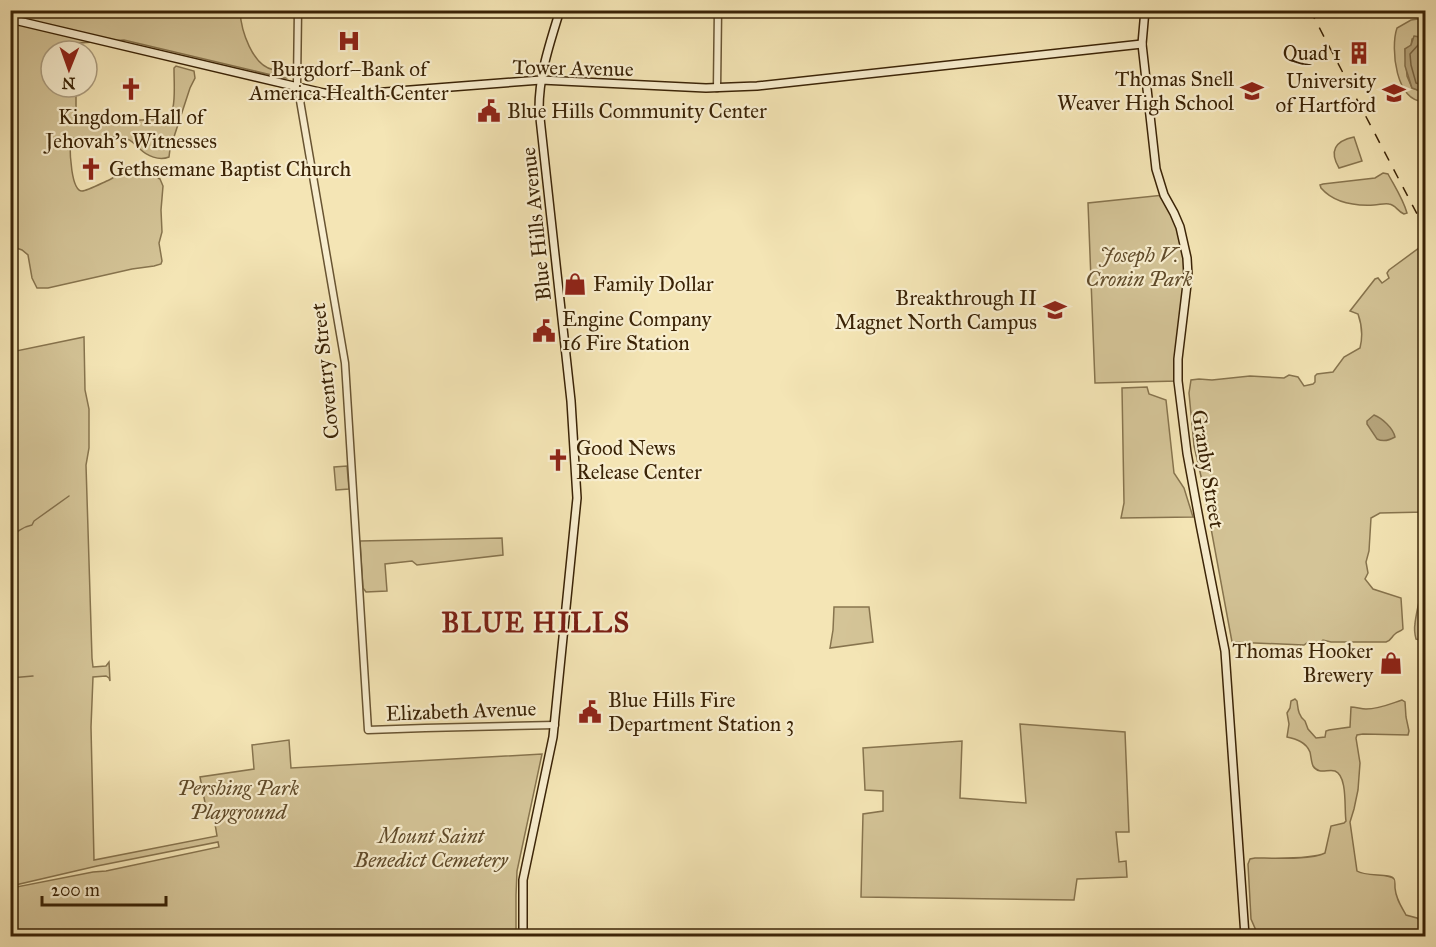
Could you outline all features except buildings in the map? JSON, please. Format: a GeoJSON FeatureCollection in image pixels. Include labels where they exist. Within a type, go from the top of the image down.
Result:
{"type":"FeatureCollection","features":[{"type":"Feature","properties":{"kind":"main road","name":"Blue Hills Avenue"},"geometry":{"type":"LineString","coordinates":[[523,936],[523,880],[555,725],[577,486],[572,401],[540,119],[541,80],[560,10]]}},
{"type":"Feature","properties":{"kind":"main road","name":"Granby Street"},"geometry":{"type":"LineString","coordinates":[[1145,10],[1142,44],[1156,169],[1164,195],[1180,227],[1187,258],[1187,284],[1178,381],[1187,453],[1226,651],[1245,936]]}},
{"type":"Feature","properties":{"kind":"main road","name":"Tower Avenue"},"geometry":{"type":"LineString","coordinates":[[10,19],[324,93],[346,95],[541,80],[717,88],[757,86],[1142,44]]}},
{"type":"Feature","properties":{"kind":"street","name":"Coventry Street"},"geometry":{"type":"LineString","coordinates":[[298,10],[296,74],[345,363],[368,730]]}},
{"type":"Feature","properties":{"kind":"street"},"geometry":{"type":"LineString","coordinates":[[717,88],[718,10]]}},
{"type":"Feature","properties":{"kind":"street","name":"Elizabeth Avenue"},"geometry":{"type":"LineString","coordinates":[[368,730],[555,725]]}},
{"type":"Feature","properties":{"kind":"green space"},"geometry":{"type":"Polygon","coordinates":[[[10,11],[240,11],[245,37],[254,55],[266,67],[274,70],[281,67],[289,69],[287,78],[284,78],[124,40],[99,42],[99,39],[39,39],[39,99],[76,99],[76,114],[80,121],[84,122],[170,119],[174,100],[174,68],[176,66],[194,71],[195,78],[169,157],[150,156],[129,140],[121,137],[92,140],[74,138],[70,143],[73,178],[75,185],[82,191],[130,168],[139,169],[160,179],[163,186],[162,232],[159,243],[161,264],[48,288],[37,288],[32,278],[28,255],[11,246],[10,11]]]}},
{"type":"Feature","properties":{"kind":"green space"},"geometry":{"type":"Polygon","coordinates":[[[1425,18],[1425,38],[1412,39],[1411,46],[1405,49],[1407,76],[1412,88],[1425,93],[1425,101],[1415,100],[1407,94],[1398,73],[1394,48],[1397,28],[1411,20],[1425,18]]]}},
{"type":"Feature","properties":{"kind":"green space"},"geometry":{"type":"Polygon","coordinates":[[[1354,137],[1362,161],[1339,168],[1334,152],[1342,141],[1354,137]]]}},
{"type":"Feature","properties":{"kind":"green space"},"geometry":{"type":"Polygon","coordinates":[[[1383,173],[1388,174],[1407,213],[1404,214],[1389,204],[1352,204],[1338,200],[1326,193],[1320,185],[1375,178],[1383,173]]]}},
{"type":"Feature","properties":{"kind":"green space","name":"Joseph V. Cronin Park"},"geometry":{"type":"Polygon","coordinates":[[[1164,195],[1169,203],[1187,258],[1178,381],[1095,383],[1088,203],[1164,195]]]}},
{"type":"Feature","properties":{"kind":"green space"},"geometry":{"type":"Polygon","coordinates":[[[1423,245],[1426,248],[1425,512],[1380,513],[1371,518],[1366,562],[1368,573],[1365,579],[1373,589],[1401,598],[1403,629],[1386,642],[1323,640],[1308,642],[1304,645],[1232,642],[1194,446],[1189,393],[1191,380],[1250,376],[1284,378],[1289,375],[1298,377],[1304,386],[1313,384],[1317,374],[1333,372],[1344,357],[1360,348],[1362,335],[1358,314],[1350,311],[1375,279],[1378,278],[1382,283],[1389,278],[1387,273],[1389,270],[1423,245]]]}},
{"type":"Feature","properties":{"kind":"green space"},"geometry":{"type":"Polygon","coordinates":[[[84,337],[85,390],[89,409],[89,448],[86,465],[92,658],[93,667],[106,666],[109,662],[110,681],[106,676],[93,677],[91,727],[94,860],[217,836],[213,812],[207,813],[200,777],[254,769],[252,745],[289,740],[291,768],[542,754],[517,871],[516,936],[11,936],[11,888],[219,847],[218,842],[11,886],[11,352],[84,337]]]}},
{"type":"Feature","properties":{"kind":"green space"},"geometry":{"type":"Polygon","coordinates":[[[1147,387],[1149,394],[1166,400],[1174,473],[1184,488],[1193,517],[1121,518],[1124,503],[1122,388],[1147,387]]]}},
{"type":"Feature","properties":{"kind":"green space"},"geometry":{"type":"Polygon","coordinates":[[[347,466],[349,489],[336,490],[334,467],[347,466]]]}},
{"type":"Feature","properties":{"kind":"green space"},"geometry":{"type":"Polygon","coordinates":[[[502,538],[503,555],[417,565],[412,561],[385,564],[387,591],[366,592],[363,588],[360,541],[502,538]]]}},
{"type":"Feature","properties":{"kind":"green space"},"geometry":{"type":"Polygon","coordinates":[[[1425,591],[1425,641],[1416,639],[1415,628],[1420,596],[1425,591]]]}},
{"type":"Feature","properties":{"kind":"green space"},"geometry":{"type":"Polygon","coordinates":[[[834,607],[869,607],[873,642],[830,648],[834,607]]]}},
{"type":"Feature","properties":{"kind":"green space"},"geometry":{"type":"Polygon","coordinates":[[[1295,699],[1301,717],[1316,738],[1325,737],[1326,731],[1329,730],[1350,727],[1351,707],[1371,709],[1402,700],[1405,702],[1408,735],[1357,735],[1360,763],[1358,790],[1350,822],[1357,871],[1392,877],[1396,896],[1406,915],[1425,923],[1425,936],[1396,936],[1390,933],[1258,935],[1251,919],[1248,864],[1250,859],[1301,858],[1325,853],[1331,826],[1346,821],[1344,786],[1339,774],[1335,771],[1315,769],[1306,746],[1287,737],[1289,724],[1287,713],[1291,701],[1295,699]]]}},
{"type":"Feature","properties":{"kind":"green space"},"geometry":{"type":"Polygon","coordinates":[[[1020,724],[1125,732],[1129,832],[1116,832],[1119,862],[1126,861],[1127,877],[1077,879],[1074,900],[861,897],[863,814],[883,811],[883,791],[865,790],[863,748],[962,741],[960,798],[1026,803],[1020,724]]]}},
{"type":"Feature","properties":{"kind":"water"},"geometry":{"type":"Polygon","coordinates":[[[1414,36],[1425,38],[1425,93],[1412,88],[1405,66],[1405,49],[1411,45],[1414,36]]]}},
{"type":"Feature","properties":{"kind":"water"},"geometry":{"type":"Polygon","coordinates":[[[1374,415],[1387,424],[1395,437],[1386,440],[1377,439],[1367,424],[1367,421],[1374,415]]]}},
{"type":"Feature","properties":{"kind":"waterway"},"geometry":{"type":"LineString","coordinates":[[10,541],[19,530],[32,525],[34,521],[69,496]]}},
{"type":"Feature","properties":{"kind":"waterway"},"geometry":{"type":"LineString","coordinates":[[10,678],[33,676]]}},
{"type":"Feature","properties":{"kind":"railway"},"geometry":{"type":"LineString","coordinates":[[1310,10],[1426,231]]}},
{"type":"Feature","properties":{"kind":"place","name":"Burgdorf–Bank of America Health Center"},"geometry":{"type":"Point","coordinates":[349,41]}},
{"type":"Feature","properties":{"kind":"place","name":"Quad 1"},"geometry":{"type":"Point","coordinates":[1359,53]}},
{"type":"Feature","properties":{"kind":"place","name":"Kingdom Hall of Jehovah's Witnesses"},"geometry":{"type":"Point","coordinates":[131,89]}},
{"type":"Feature","properties":{"kind":"place","name":"Thomas Snell Weaver High School"},"geometry":{"type":"Point","coordinates":[1252,91]}},
{"type":"Feature","properties":{"kind":"place","name":"University of Hartford"},"geometry":{"type":"Point","coordinates":[1394,93]}},
{"type":"Feature","properties":{"kind":"place","name":"Blue Hills Community Center"},"geometry":{"type":"Point","coordinates":[489,111]}},
{"type":"Feature","properties":{"kind":"place","name":"Gethsemane Baptist Church"},"geometry":{"type":"Point","coordinates":[91,169]}},
{"type":"Feature","properties":{"kind":"place","name":"Family Dollar"},"geometry":{"type":"Point","coordinates":[575,284]}},
{"type":"Feature","properties":{"kind":"place","name":"Breakthrough II Magnet North Campus"},"geometry":{"type":"Point","coordinates":[1055,310]}},
{"type":"Feature","properties":{"kind":"place","name":"Engine Company 16 Fire Station"},"geometry":{"type":"Point","coordinates":[544,331]}},
{"type":"Feature","properties":{"kind":"place","name":"Good News Release Center"},"geometry":{"type":"Point","coordinates":[558,460]}},
{"type":"Feature","properties":{"kind":"place","name":"Thomas Hooker Brewery"},"geometry":{"type":"Point","coordinates":[1391,663]}},
{"type":"Feature","properties":{"kind":"place","name":"Blue Hills Fire Department Station 3"},"geometry":{"type":"Point","coordinates":[590,712]}},
{"type":"Feature","properties":{"kind":"district","name":"BLUE HILLS"},"geometry":{"type":"Point","coordinates":[536,623]}},
{"type":"Feature","properties":{"kind":"park label","name":"Pershing Park Playground"},"geometry":{"type":"Point","coordinates":[238,800]}},
{"type":"Feature","properties":{"kind":"park label","name":"Mount Saint Benedict Cemetery"},"geometry":{"type":"Point","coordinates":[431,848]}}]}
